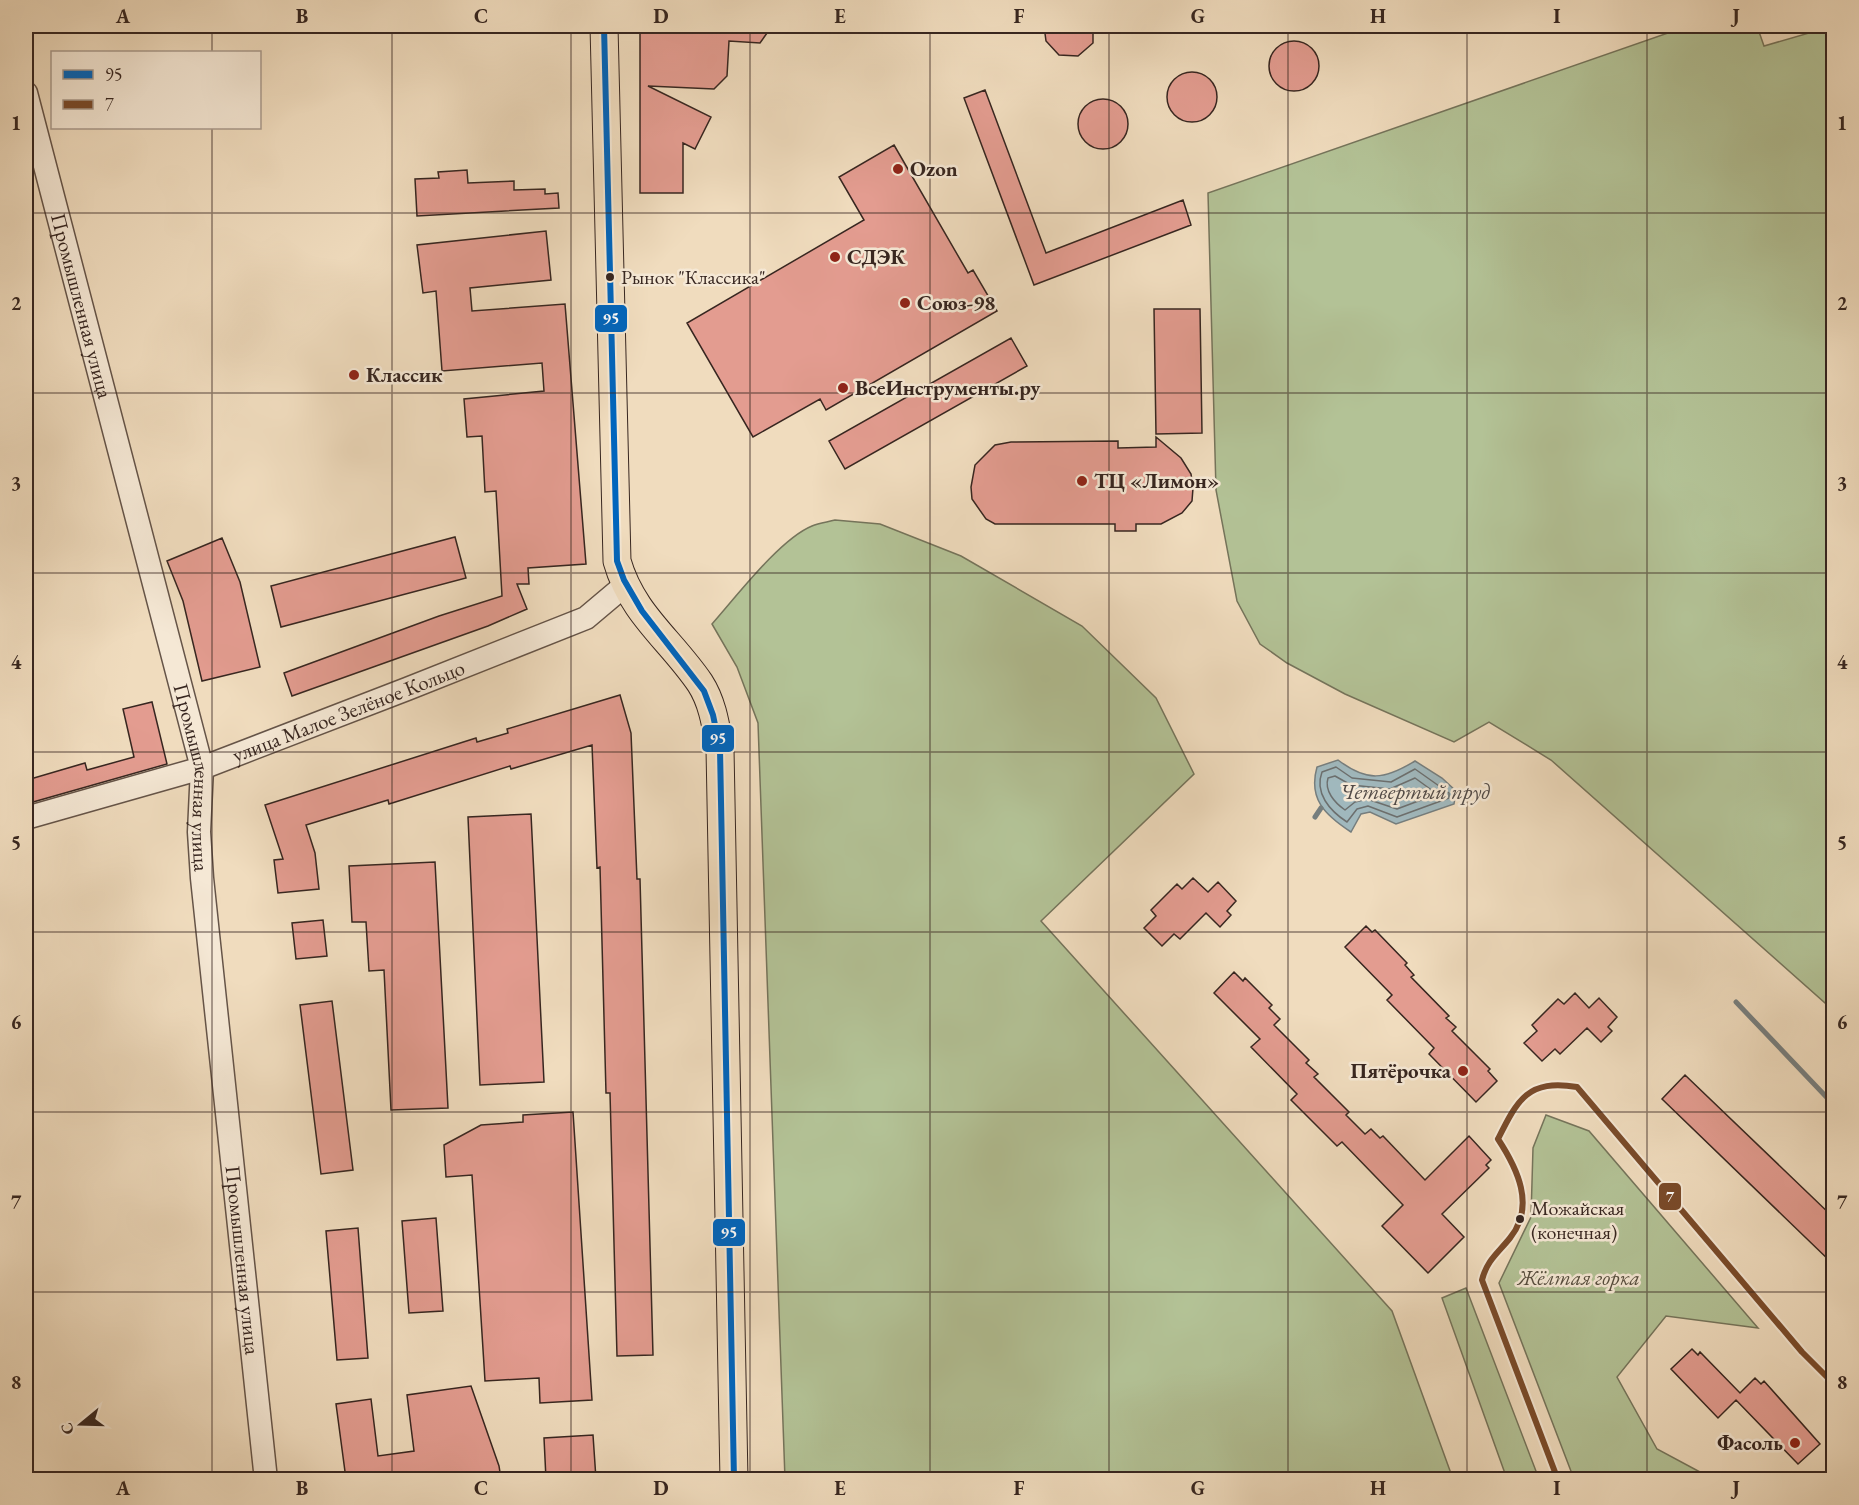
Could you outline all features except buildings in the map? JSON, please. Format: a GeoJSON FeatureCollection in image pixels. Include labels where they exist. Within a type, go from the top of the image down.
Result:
{"type":"FeatureCollection","features":[{"type":"Feature","properties":{"kind":"main road"},"geometry":{"type":"LineString","coordinates":[[604,26],[617,561],[624,586],[639,609],[701,684],[713,711],[720,749],[734,1479]]}},
{"type":"Feature","properties":{"kind":"street","name":"Промышленная улица"},"geometry":{"type":"LineString","coordinates":[[26,93],[202,768],[199,832],[202,878],[266,1479]]}},
{"type":"Feature","properties":{"kind":"street","name":"улица Малое Зелёное Кольцо"},"geometry":{"type":"LineString","coordinates":[[26,818],[202,768],[586,618],[624,586]]}},
{"type":"Feature","properties":{"kind":"green space"},"geometry":{"type":"Polygon","coordinates":[[[1688,26],[1757,26],[1764,46],[1833,26],[1833,1010],[1551,760],[1489,722],[1454,742],[1345,694],[1287,663],[1260,644],[1237,601],[1216,490],[1208,193],[1688,26]]]}},
{"type":"Feature","properties":{"kind":"green space"},"geometry":{"type":"Polygon","coordinates":[[[835,520],[880,524],[961,556],[1082,626],[1156,698],[1194,774],[1041,921],[1392,1311],[1453,1479],[785,1479],[758,723],[737,667],[712,624],[786,543],[812,526],[835,520]]]}},
{"type":"Feature","properties":{"kind":"green space","name":"Жёлтая горка"},"geometry":{"type":"Polygon","coordinates":[[[1546,1115],[1589,1131],[1758,1328],[1666,1316],[1617,1377],[1657,1449],[1713,1479],[1574,1479],[1499,1283],[1531,1217],[1533,1148],[1546,1115]]]}},
{"type":"Feature","properties":{"kind":"green space"},"geometry":{"type":"Polygon","coordinates":[[[1466,1288],[1539,1479],[1507,1479],[1442,1298],[1466,1288]]]}},
{"type":"Feature","properties":{"kind":"water","name":"Четвертый пруд"},"geometry":{"type":"Polygon","coordinates":[[[1338,760],[1358,772],[1376,776],[1394,772],[1415,761],[1442,778],[1456,791],[1454,804],[1396,824],[1370,812],[1361,814],[1351,832],[1326,812],[1317,797],[1315,788],[1317,767],[1338,760]]]}},
{"type":"Feature","properties":{"kind":"waterway"},"geometry":{"type":"LineString","coordinates":[[1315,817],[1321,808]]}},
{"type":"Feature","properties":{"kind":"waterway"},"geometry":{"type":"LineString","coordinates":[[1736,1002],[1834,1105]]}},
{"type":"Feature","properties":{"kind":"transit line","name":"95"},"geometry":{"type":"LineString","coordinates":[[604,26],[617,561],[624,580],[642,611],[704,691],[713,715],[720,749],[734,1480]]}},
{"type":"Feature","properties":{"kind":"transit line","name":"7"},"geometry":{"type":"LineString","coordinates":[[1498,1139],[1519,1103],[1536,1089],[1560,1085],[1577,1087],[1802,1352],[1834,1384]]}},
{"type":"Feature","properties":{"kind":"transit line","name":"7"},"geometry":{"type":"LineString","coordinates":[[1498,1139],[1512,1162],[1521,1187],[1522,1213],[1518,1226],[1490,1262],[1482,1280],[1558,1480]]}},
{"type":"Feature","properties":{"kind":"place","name":"Ozon"},"geometry":{"type":"Point","coordinates":[898,169]}},
{"type":"Feature","properties":{"kind":"place","name":"СДЭК"},"geometry":{"type":"Point","coordinates":[835,257]}},
{"type":"Feature","properties":{"kind":"place","name":"Рынок \"Классика\""},"geometry":{"type":"Point","coordinates":[610,277]}},
{"type":"Feature","properties":{"kind":"place","name":"Союз-98"},"geometry":{"type":"Point","coordinates":[905,303]}},
{"type":"Feature","properties":{"kind":"place","name":"Классик"},"geometry":{"type":"Point","coordinates":[354,375]}},
{"type":"Feature","properties":{"kind":"place","name":"ВсеИнструменты.ру"},"geometry":{"type":"Point","coordinates":[843,388]}},
{"type":"Feature","properties":{"kind":"place","name":"ТЦ «Лимон»"},"geometry":{"type":"Point","coordinates":[1082,481]}},
{"type":"Feature","properties":{"kind":"place","name":"Пятёрочка"},"geometry":{"type":"Point","coordinates":[1463,1071]}},
{"type":"Feature","properties":{"kind":"place","name":"Можайская (конечная)"},"geometry":{"type":"Point","coordinates":[1520,1219]}},
{"type":"Feature","properties":{"kind":"place","name":"Фасоль"},"geometry":{"type":"Point","coordinates":[1795,1443]}}]}
